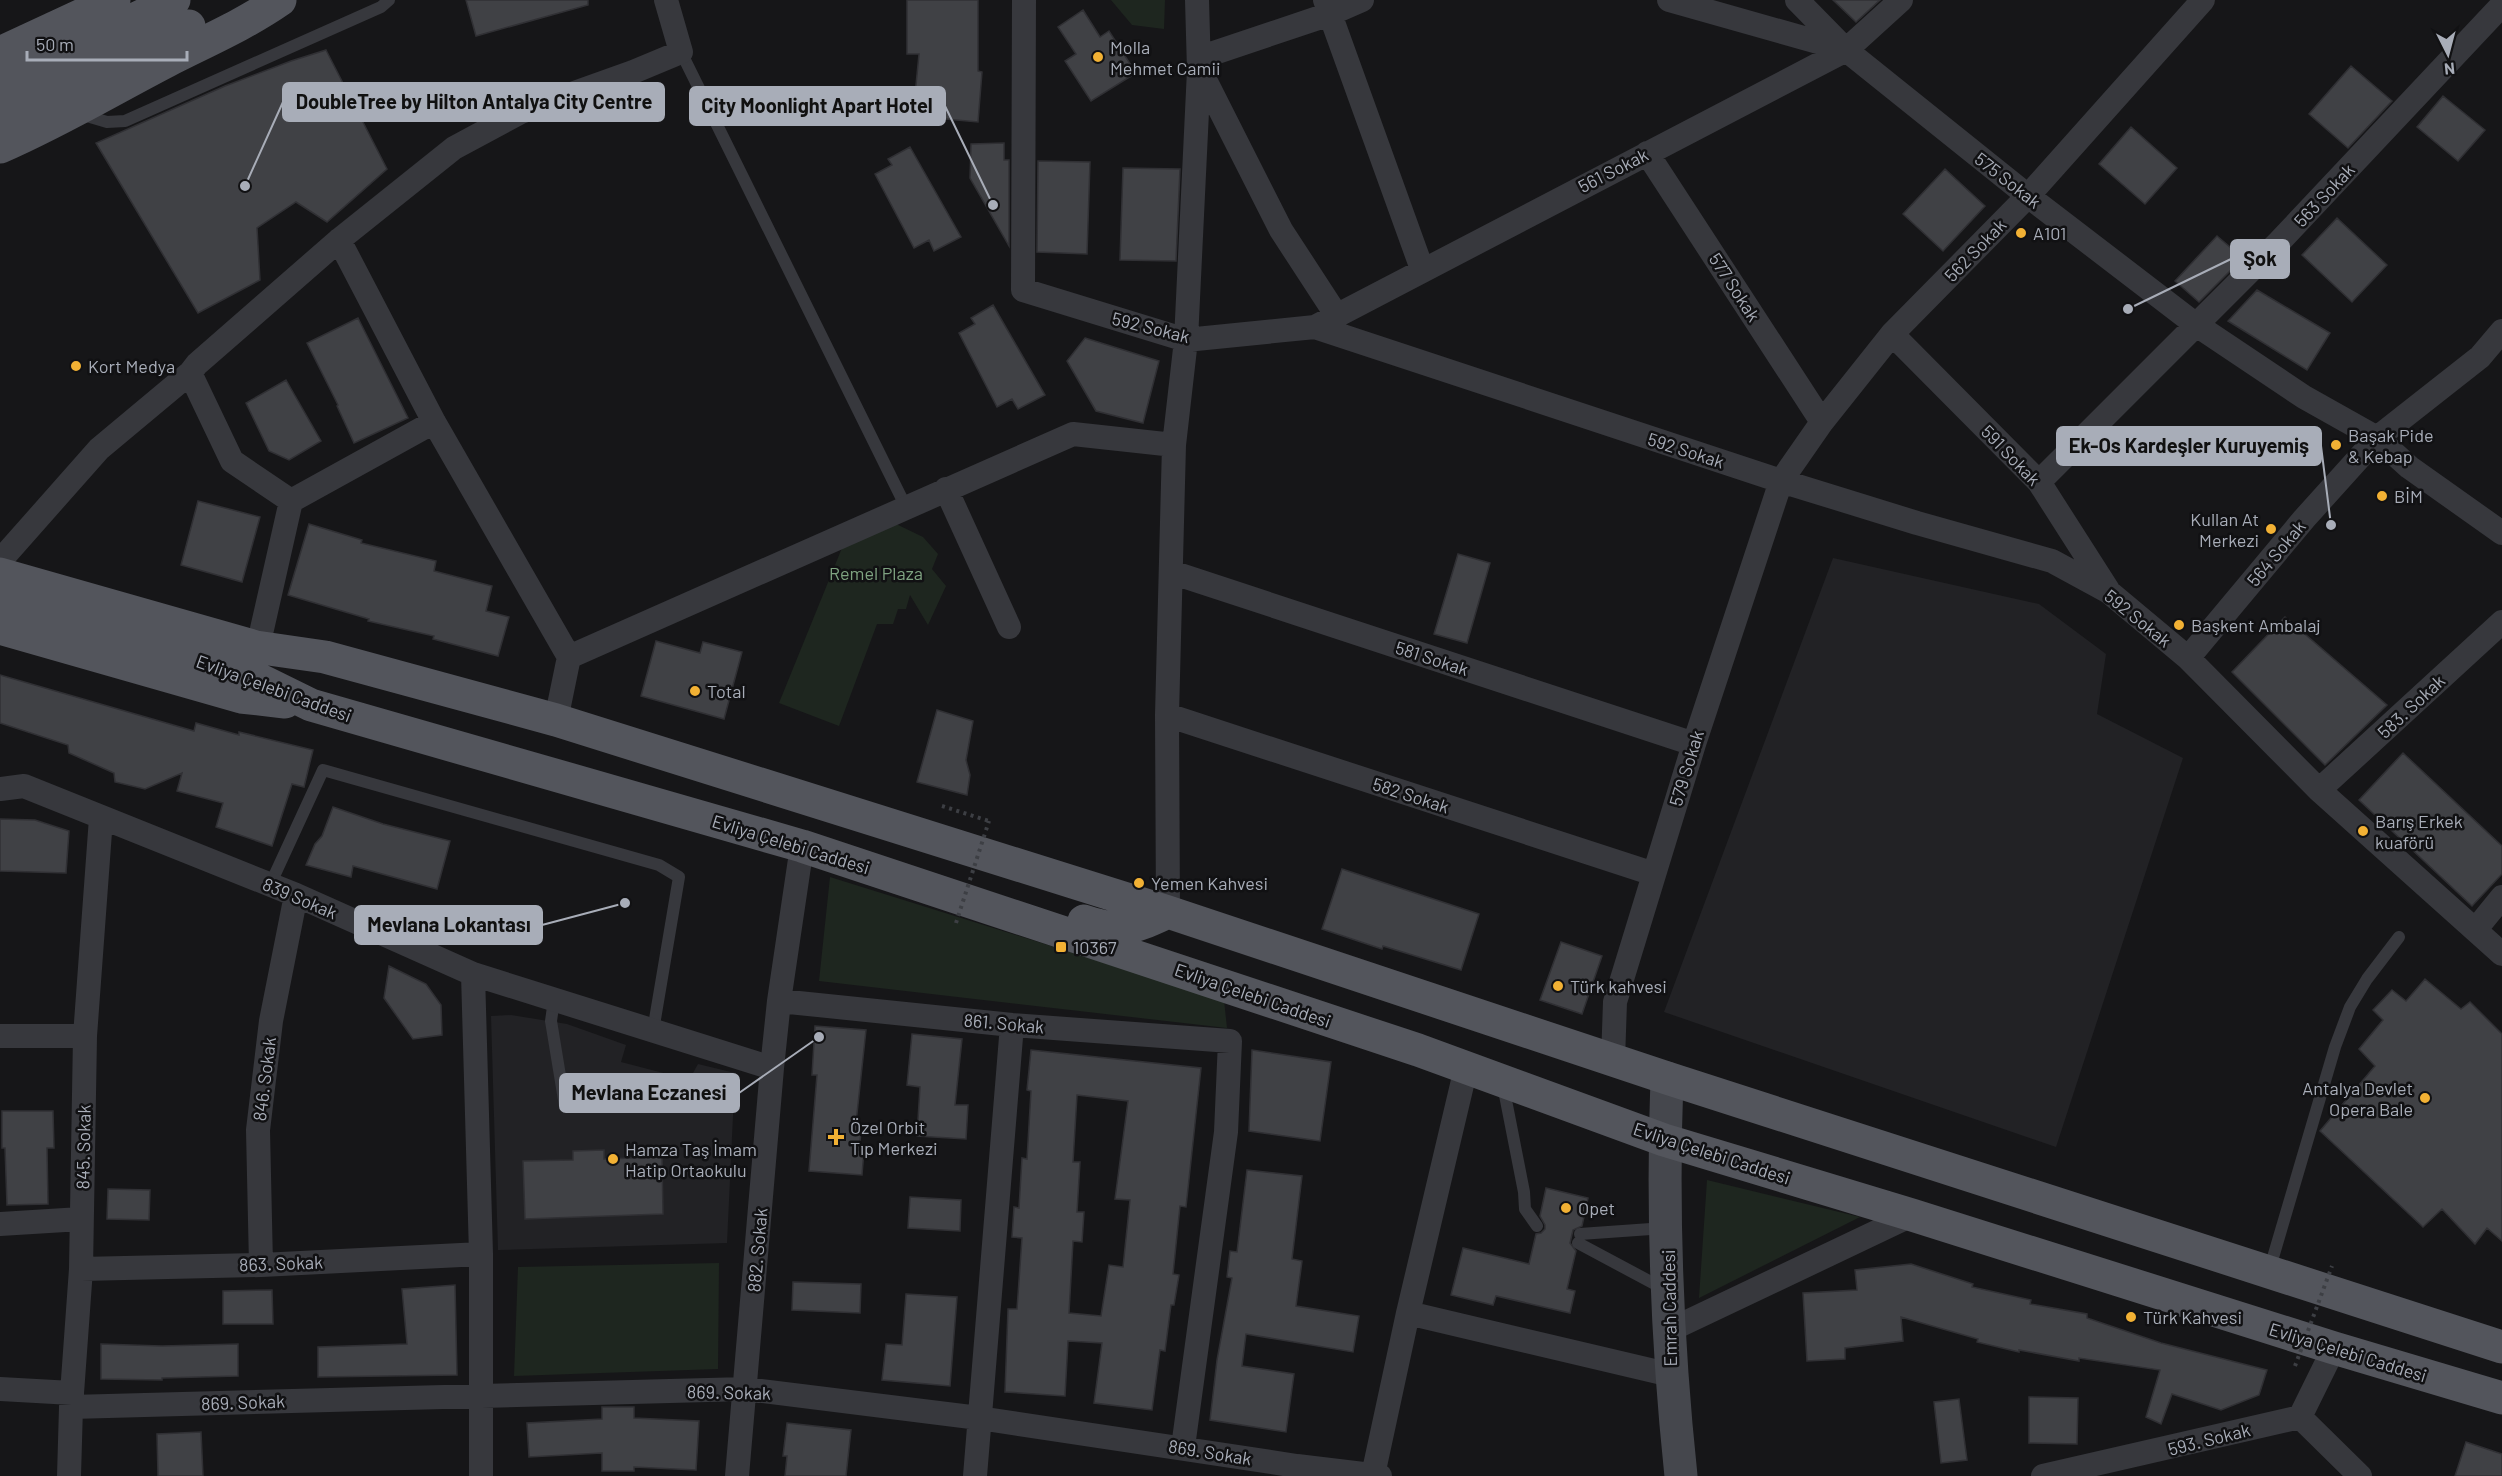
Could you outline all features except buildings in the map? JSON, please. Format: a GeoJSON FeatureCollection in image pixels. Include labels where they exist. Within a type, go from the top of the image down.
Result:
{"type":"FeatureCollection","features":[{"type":"Feature","properties":{"kind":"main road"},"geometry":{"type":"LineString","coordinates":[[0,53],[114,0]]}},
{"type":"Feature","properties":{"kind":"main road"},"geometry":{"type":"LineString","coordinates":[[0,85],[174,0]]}},
{"type":"Feature","properties":{"kind":"main road"},"geometry":{"type":"LineString","coordinates":[[0,113],[237,4],[252,0]]}},
{"type":"Feature","properties":{"kind":"main road"},"geometry":{"type":"LineString","coordinates":[[0,147],[250,21],[280,0]]}},
{"type":"Feature","properties":{"kind":"main road"},"geometry":{"type":"LineString","coordinates":[[2,560],[261,629],[325,657]]}},
{"type":"Feature","properties":{"kind":"main road","name":"Evliya Çelebi Caddesi"},"geometry":{"type":"LineString","coordinates":[[2,560],[256,647],[325,657],[556,720],[1168,912],[1667,1078]]}},
{"type":"Feature","properties":{"kind":"main road","name":"Evliya Çelebi Caddesi"},"geometry":{"type":"LineString","coordinates":[[0,604],[248,675],[311,705],[802,846],[1418,1050],[1664,1140],[2502,1398]]}},
{"type":"Feature","properties":{"kind":"main road"},"geometry":{"type":"LineString","coordinates":[[0,628],[241,697],[311,705]]}},
{"type":"Feature","properties":{"kind":"main road"},"geometry":{"type":"LineString","coordinates":[[802,846],[956,876],[1090,923],[1120,929],[1133,928],[1168,912]]}},
{"type":"Feature","properties":{"kind":"main road"},"geometry":{"type":"LineString","coordinates":[[1667,1078],[2502,1347]]}},
{"type":"Feature","properties":{"kind":"street"},"geometry":{"type":"LineString","coordinates":[[2,560],[99,449],[190,373],[197,364],[339,240],[454,148],[521,112],[633,72],[681,52],[666,0]]}},
{"type":"Feature","properties":{"kind":"street","name":"592 Sokak"},"geometry":{"type":"LineString","coordinates":[[1024,0],[1023,290],[1186,340],[1315,327],[1781,481],[1917,524],[2052,561],[2109,592],[2188,658],[2319,790],[2502,954]]}},
{"type":"Feature","properties":{"kind":"street"},"geometry":{"type":"LineString","coordinates":[[1168,912],[1167,715],[1174,445],[1186,340],[1199,64],[1197,0]]}},
{"type":"Feature","properties":{"kind":"street"},"geometry":{"type":"LineString","coordinates":[[1199,64],[1328,7],[1362,0]]}},
{"type":"Feature","properties":{"kind":"street","name":"575 Sokak"},"geometry":{"type":"LineString","coordinates":[[1669,0],[1846,50],[2028,196],[2195,324],[2304,398],[2377,438],[2409,467],[2502,533]]}},
{"type":"Feature","properties":{"kind":"street"},"geometry":{"type":"LineString","coordinates":[[1797,0],[1846,50]]}},
{"type":"Feature","properties":{"kind":"street","name":"561 Sokak"},"geometry":{"type":"LineString","coordinates":[[1315,327],[1422,269],[1846,50],[1901,0]]}},
{"type":"Feature","properties":{"kind":"street","name":"562 Sokak"},"geometry":{"type":"LineString","coordinates":[[1781,481],[1822,422],[1892,334],[2028,196],[2203,0]]}},
{"type":"Feature","properties":{"kind":"street","name":"563 Sokak"},"geometry":{"type":"LineString","coordinates":[[2039,482],[2279,242],[2502,5]]}},
{"type":"Feature","properties":{"kind":"street"},"geometry":{"type":"LineString","coordinates":[[1328,7],[1422,269]]}},
{"type":"Feature","properties":{"kind":"street"},"geometry":{"type":"LineString","coordinates":[[1199,64],[1281,230],[1337,316]]}},
{"type":"Feature","properties":{"kind":"street","name":"577 Sokak"},"geometry":{"type":"LineString","coordinates":[[1647,153],[1822,422]]}},
{"type":"Feature","properties":{"kind":"street"},"geometry":{"type":"LineString","coordinates":[[339,240],[434,422],[569,657],[556,720]]}},
{"type":"Feature","properties":{"kind":"street","name":"564 Sokak"},"geometry":{"type":"LineString","coordinates":[[2188,658],[2304,519],[2377,438],[2480,357],[2502,331]]}},
{"type":"Feature","properties":{"kind":"street","name":"591 Sokak"},"geometry":{"type":"LineString","coordinates":[[1892,334],[2039,482],[2109,592]]}},
{"type":"Feature","properties":{"kind":"street"},"geometry":{"type":"LineString","coordinates":[[190,373],[232,461],[291,501]]}},
{"type":"Feature","properties":{"kind":"street"},"geometry":{"type":"LineString","coordinates":[[261,629],[291,501],[434,422]]}},
{"type":"Feature","properties":{"kind":"street"},"geometry":{"type":"LineString","coordinates":[[569,657],[1073,434],[1174,445]]}},
{"type":"Feature","properties":{"kind":"street","name":"579 Sokak"},"geometry":{"type":"LineString","coordinates":[[1613,1060],[1615,1002],[1694,744],[1781,481]]}},
{"type":"Feature","properties":{"kind":"street"},"geometry":{"type":"LineString","coordinates":[[946,489],[1009,627]]}},
{"type":"Feature","properties":{"kind":"street","name":"581 Sokak"},"geometry":{"type":"LineString","coordinates":[[1171,573],[1694,744]]}},
{"type":"Feature","properties":{"kind":"street","name":"583. Sokak"},"geometry":{"type":"LineString","coordinates":[[2319,790],[2502,622]]}},
{"type":"Feature","properties":{"kind":"street","name":"582 Sokak"},"geometry":{"type":"LineString","coordinates":[[1167,715],[1654,874]]}},
{"type":"Feature","properties":{"kind":"street","name":"839 Sokak"},"geometry":{"type":"LineString","coordinates":[[0,789],[24,786],[270,885],[474,974],[772,1068]]}},
{"type":"Feature","properties":{"kind":"street","name":"845. Sokak"},"geometry":{"type":"LineString","coordinates":[[69,1476],[81,1269],[85,1036],[101,818]]}},
{"type":"Feature","properties":{"kind":"street","name":"882. Sokak"},"geometry":{"type":"LineString","coordinates":[[737,1476],[772,1068],[779,1001],[802,846]]}},
{"type":"Feature","properties":{"kind":"street","name":"846. Sokak"},"geometry":{"type":"LineString","coordinates":[[261,1265],[258,1130],[271,1021],[296,896]]}},
{"type":"Feature","properties":{"kind":"street"},"geometry":{"type":"LineString","coordinates":[[2476,929],[2502,897]]}},
{"type":"Feature","properties":{"kind":"street"},"geometry":{"type":"LineString","coordinates":[[474,974],[481,1254],[481,1476]]}},
{"type":"Feature","properties":{"kind":"street","name":"861. Sokak"},"geometry":{"type":"LineString","coordinates":[[779,1001],[1012,1025],[1230,1041],[1226,1132],[1183,1448]]}},
{"type":"Feature","properties":{"kind":"street"},"geometry":{"type":"LineString","coordinates":[[975,1476],[1012,1025]]}},
{"type":"Feature","properties":{"kind":"street"},"geometry":{"type":"LineString","coordinates":[[0,1036],[85,1036]]}},
{"type":"Feature","properties":{"kind":"street"},"geometry":{"type":"LineString","coordinates":[[1377,1475],[1408,1313],[1466,1068]]}},
{"type":"Feature","properties":{"kind":"street","name":"Emrah Caddesi"},"geometry":{"type":"LineString","coordinates":[[1667,1078],[1664,1140],[1671,1375],[1681,1476]]}},
{"type":"Feature","properties":{"kind":"street"},"geometry":{"type":"LineString","coordinates":[[1670,1330],[1912,1215]]}},
{"type":"Feature","properties":{"kind":"street"},"geometry":{"type":"LineString","coordinates":[[0,1224],[81,1219]]}},
{"type":"Feature","properties":{"kind":"street","name":"863. Sokak"},"geometry":{"type":"LineString","coordinates":[[81,1269],[261,1265],[481,1254]]}},
{"type":"Feature","properties":{"kind":"street"},"geometry":{"type":"LineString","coordinates":[[1408,1313],[1671,1375]]}},
{"type":"Feature","properties":{"kind":"street"},"geometry":{"type":"LineString","coordinates":[[2334,1348],[2300,1417],[2360,1476]]}},
{"type":"Feature","properties":{"kind":"street","name":"869. Sokak"},"geometry":{"type":"LineString","coordinates":[[0,1389],[72,1400],[482,1396],[746,1389],[979,1418],[1183,1448],[1296,1471],[1377,1475]]}},
{"type":"Feature","properties":{"kind":"street","name":"593. Sokak"},"geometry":{"type":"LineString","coordinates":[[2043,1476],[2300,1417]]}},
{"type":"Feature","properties":{"kind":"lane"},"geometry":{"type":"LineString","coordinates":[[73,111],[107,122],[125,121],[381,7],[389,0]]}},
{"type":"Feature","properties":{"kind":"lane"},"geometry":{"type":"LineString","coordinates":[[681,52],[906,507]]}},
{"type":"Feature","properties":{"kind":"lane"},"geometry":{"type":"LineString","coordinates":[[270,885],[323,770],[659,865],[679,877],[653,1031]]}},
{"type":"Feature","properties":{"kind":"lane"},"geometry":{"type":"LineString","coordinates":[[2268,1273],[2335,1047],[2350,1007],[2399,938]]}},
{"type":"Feature","properties":{"kind":"lane"},"geometry":{"type":"LineString","coordinates":[[554,1000],[551,1021],[565,1106]]}},
{"type":"Feature","properties":{"kind":"lane"},"geometry":{"type":"LineString","coordinates":[[1502,1081],[1524,1192],[1525,1209],[1537,1227]]}},
{"type":"Feature","properties":{"kind":"lane"},"geometry":{"type":"LineString","coordinates":[[1667,1228],[1579,1239],[1669,1291]]}},
{"type":"Feature","properties":{"kind":"path"},"geometry":{"type":"LineString","coordinates":[[942,806],[989,821],[956,922]]}},
{"type":"Feature","properties":{"kind":"path"},"geometry":{"type":"LineString","coordinates":[[2295,1366],[2332,1266]]}},
{"type":"Feature","properties":{"kind":"shaded area"},"geometry":{"type":"Polygon","coordinates":[[[1833,558],[2039,604],[2106,654],[2097,714],[2183,758],[2056,1147],[1664,1012],[1833,558]]]}},
{"type":"Feature","properties":{"kind":"shaded area","name":"Hamza Taş İmam Hatip Ortaokulu"},"geometry":{"type":"Polygon","coordinates":[[[511,1015],[567,1024],[626,1045],[621,1062],[671,1075],[693,1073],[698,1064],[735,1073],[727,1243],[498,1250],[491,1016],[511,1015]]]}},
{"type":"Feature","properties":{"kind":"green space"},"geometry":{"type":"Polygon","coordinates":[[[1111,0],[1165,0],[1164,29],[1132,25],[1111,0]]]}},
{"type":"Feature","properties":{"kind":"green space","name":"Remel Plaza"},"geometry":{"type":"Polygon","coordinates":[[[894,523],[923,537],[938,554],[932,569],[946,586],[928,625],[910,595],[906,609],[898,609],[893,624],[877,624],[839,726],[779,703],[844,543],[894,523]]]}},
{"type":"Feature","properties":{"kind":"green space"},"geometry":{"type":"Polygon","coordinates":[[[830,877],[1224,1000],[1227,1028],[819,981],[830,877]]]}},
{"type":"Feature","properties":{"kind":"green space"},"geometry":{"type":"Polygon","coordinates":[[[1707,1180],[1860,1217],[1699,1298],[1707,1180]]]}},
{"type":"Feature","properties":{"kind":"green space"},"geometry":{"type":"Polygon","coordinates":[[[719,1263],[718,1369],[514,1376],[518,1267],[719,1263]]]}},
{"type":"Feature","properties":{"kind":"place","name":"Molla Mehmet Camii"},"geometry":{"type":"Point","coordinates":[1098,57]}},
{"type":"Feature","properties":{"kind":"place","name":"DoubleTree by Hilton Antalya City Centre"},"geometry":{"type":"Point","coordinates":[245,186]}},
{"type":"Feature","properties":{"kind":"place","name":"City Moonlight Apart Hotel"},"geometry":{"type":"Point","coordinates":[993,205]}},
{"type":"Feature","properties":{"kind":"place","name":"A101"},"geometry":{"type":"Point","coordinates":[2021,233]}},
{"type":"Feature","properties":{"kind":"place","name":"Şok"},"geometry":{"type":"Point","coordinates":[2128,309]}},
{"type":"Feature","properties":{"kind":"place","name":"Kort Medya"},"geometry":{"type":"Point","coordinates":[76,366]}},
{"type":"Feature","properties":{"kind":"place","name":"Başak Pide & Kebap"},"geometry":{"type":"Point","coordinates":[2336,445]}},
{"type":"Feature","properties":{"kind":"place","name":"BİM"},"geometry":{"type":"Point","coordinates":[2382,496]}},
{"type":"Feature","properties":{"kind":"place","name":"Ek-Os Kardeşler Kuruyemiş"},"geometry":{"type":"Point","coordinates":[2331,525]}},
{"type":"Feature","properties":{"kind":"place","name":"Kullan At Merkezi"},"geometry":{"type":"Point","coordinates":[2271,529]}},
{"type":"Feature","properties":{"kind":"place","name":"Başkent Ambalaj"},"geometry":{"type":"Point","coordinates":[2179,625]}},
{"type":"Feature","properties":{"kind":"place","name":"Total"},"geometry":{"type":"Point","coordinates":[695,691]}},
{"type":"Feature","properties":{"kind":"place","name":"Barış Erkek kuaförü"},"geometry":{"type":"Point","coordinates":[2363,831]}},
{"type":"Feature","properties":{"kind":"place","name":"Yemen Kahvesi"},"geometry":{"type":"Point","coordinates":[1139,883]}},
{"type":"Feature","properties":{"kind":"place","name":"Mevlana Lokantası"},"geometry":{"type":"Point","coordinates":[625,903]}},
{"type":"Feature","properties":{"kind":"place","name":"10367"},"geometry":{"type":"Point","coordinates":[1061,947]}},
{"type":"Feature","properties":{"kind":"place","name":"Türk kahvesi"},"geometry":{"type":"Point","coordinates":[1558,986]}},
{"type":"Feature","properties":{"kind":"place","name":"Mevlana Eczanesi"},"geometry":{"type":"Point","coordinates":[819,1037]}},
{"type":"Feature","properties":{"kind":"place","name":"Antalya Devlet Opera Bale"},"geometry":{"type":"Point","coordinates":[2425,1098]}},
{"type":"Feature","properties":{"kind":"place","name":"Özel Orbit Tıp Merkezi"},"geometry":{"type":"Point","coordinates":[836,1137]}},
{"type":"Feature","properties":{"kind":"place","name":"Hamza Taş İmam Hatip Ortaokulu"},"geometry":{"type":"Point","coordinates":[613,1159]}},
{"type":"Feature","properties":{"kind":"place","name":"Opet"},"geometry":{"type":"Point","coordinates":[1566,1208]}},
{"type":"Feature","properties":{"kind":"place","name":"Türk Kahvesi"},"geometry":{"type":"Point","coordinates":[2131,1317]}}]}
